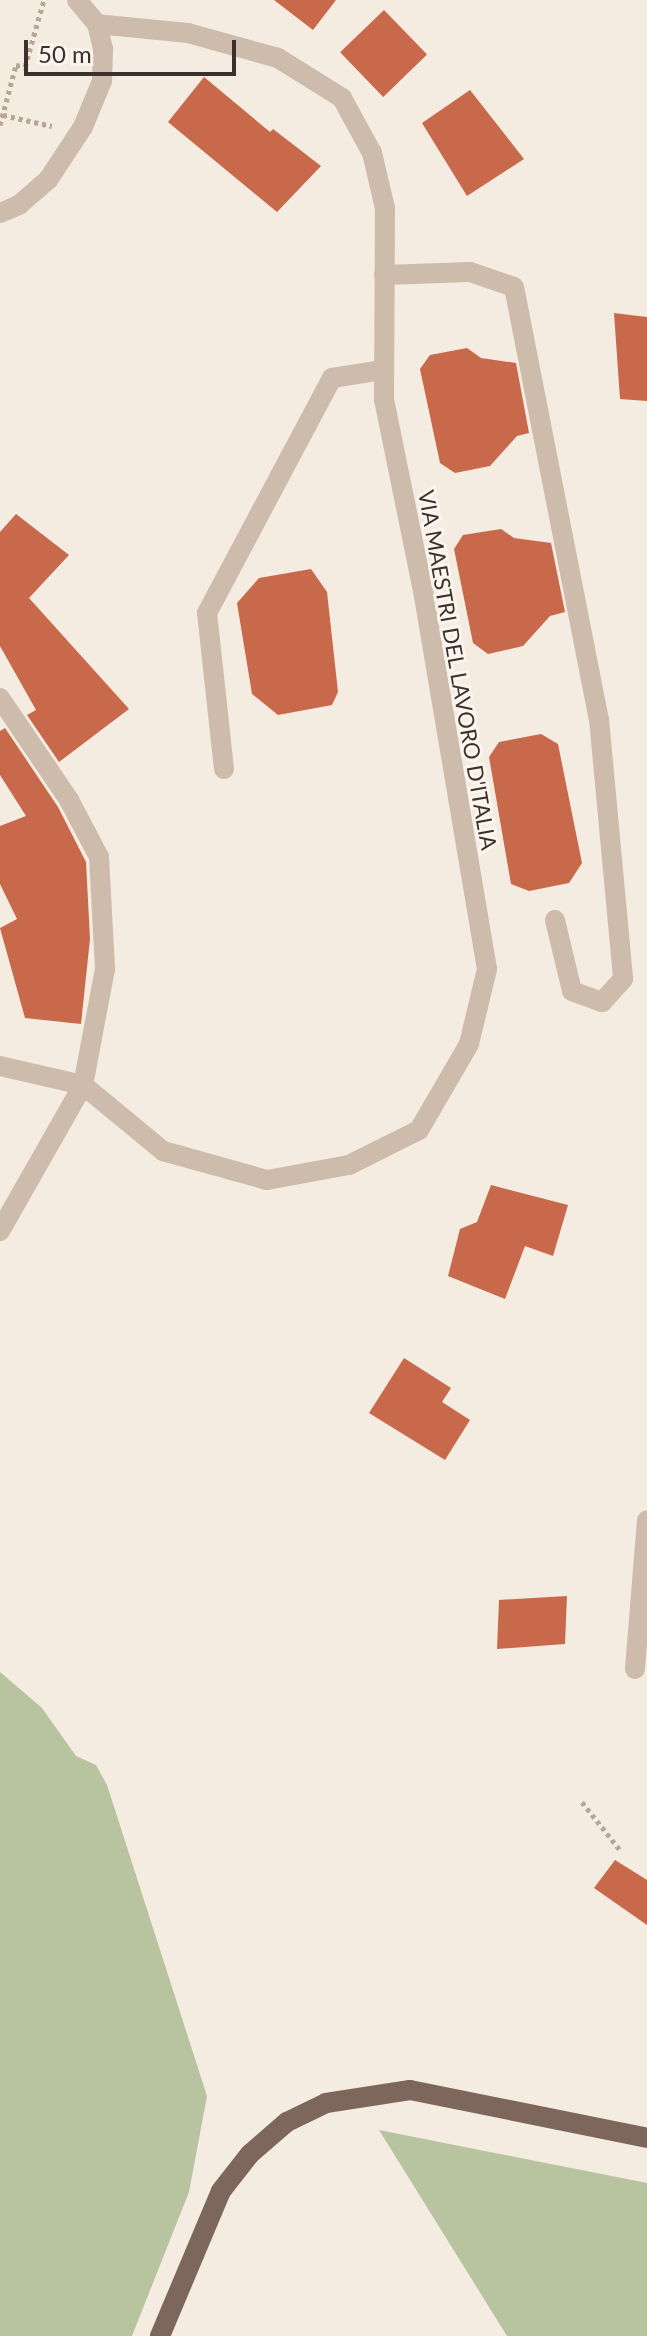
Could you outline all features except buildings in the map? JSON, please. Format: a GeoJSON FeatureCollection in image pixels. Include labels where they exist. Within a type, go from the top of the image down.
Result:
{"type":"FeatureCollection","features":[{"type":"Feature","properties":{"kind":"main road"},"geometry":{"type":"LineString","coordinates":[[160,2336],[221,2191],[250,2154],[287,2122],[326,2103],[410,2090],[647,2138]]}},
{"type":"Feature","properties":{"kind":"street"},"geometry":{"type":"LineString","coordinates":[[0,213],[19,205],[48,180],[83,127],[102,81],[103,49],[97,24],[77,0]]}},
{"type":"Feature","properties":{"kind":"street","name":"VIA MAESTRI DEL LAVORO D'ITALIA"},"geometry":{"type":"LineString","coordinates":[[83,1085],[163,1151],[267,1180],[349,1165],[419,1130],[469,1044],[487,969],[424,596],[384,400],[385,208],[372,153],[342,98],[278,58],[188,33],[97,24]]}},
{"type":"Feature","properties":{"kind":"street"},"geometry":{"type":"LineString","coordinates":[[384,275],[470,272],[514,287],[599,719],[623,979],[602,1002],[572,991],[555,920]]}},
{"type":"Feature","properties":{"kind":"street"},"geometry":{"type":"LineString","coordinates":[[224,769],[207,613],[332,378],[383,370]]}},
{"type":"Feature","properties":{"kind":"street"},"geometry":{"type":"LineString","coordinates":[[0,1231],[83,1085],[105,969],[99,857],[69,800],[4,704]]}},
{"type":"Feature","properties":{"kind":"street"},"geometry":{"type":"LineString","coordinates":[[0,1066],[83,1085]]}},
{"type":"Feature","properties":{"kind":"street"},"geometry":{"type":"LineString","coordinates":[[635,1669],[647,1520]]}},
{"type":"Feature","properties":{"kind":"path"},"geometry":{"type":"LineString","coordinates":[[0,125],[16,65],[25,67],[44,0]]}},
{"type":"Feature","properties":{"kind":"path"},"geometry":{"type":"LineString","coordinates":[[3,115],[52,126]]}},
{"type":"Feature","properties":{"kind":"path"},"geometry":{"type":"LineString","coordinates":[[582,1802],[620,1850]]}},
{"type":"Feature","properties":{"kind":"green space"},"geometry":{"type":"Polygon","coordinates":[[[0,1672],[42,1708],[76,1756],[96,1765],[107,1785],[207,2096],[189,2192],[132,2336],[0,2336],[0,1672]]]}},
{"type":"Feature","properties":{"kind":"green space"},"geometry":{"type":"Polygon","coordinates":[[[379,2130],[647,2183],[647,2336],[507,2336],[379,2130]]]}}]}
